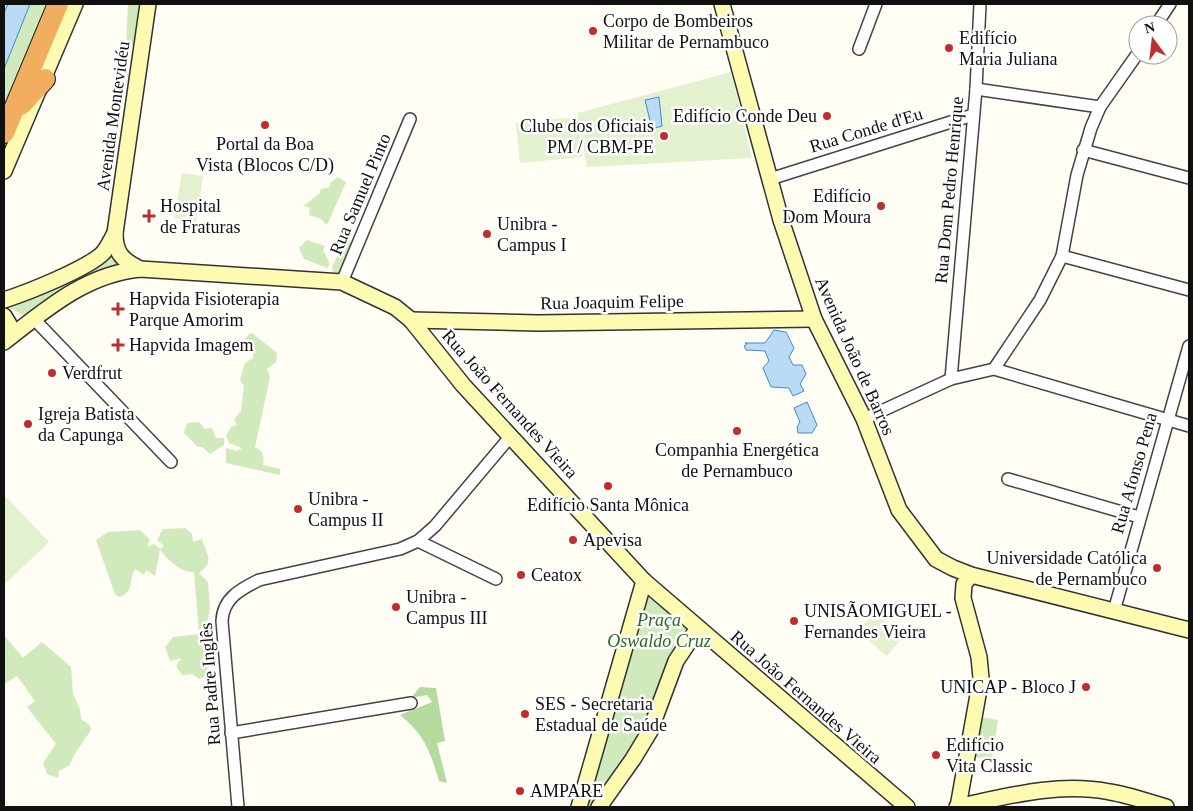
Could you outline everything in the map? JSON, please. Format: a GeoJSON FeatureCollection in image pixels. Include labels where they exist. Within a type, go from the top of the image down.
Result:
{"type":"FeatureCollection","features":[{"type":"Feature","properties":{"kind":"highway"},"geometry":{"type":"LineString","coordinates":[[7,126],[58,4]]}},
{"type":"Feature","properties":{"kind":"highway"},"geometry":{"type":"LineString","coordinates":[[7,126],[45,79]]}},
{"type":"Feature","properties":{"kind":"main road"},"geometry":{"type":"LineString","coordinates":[[4,171],[45,79],[75,4]]}},
{"type":"Feature","properties":{"kind":"main road","name":"Avenida Montevidéu"},"geometry":{"type":"LineString","coordinates":[[140,269],[120,257],[115,244],[115,233],[148,4]]}},
{"type":"Feature","properties":{"kind":"main road","name":"Avenida João de Barros"},"geometry":{"type":"LineString","coordinates":[[722,4],[781,220],[814,319],[864,419],[899,510],[914,532],[936,558],[953,568],[971,575],[1189,630]]}},
{"type":"Feature","properties":{"kind":"main road","name":"Avenida Montevidéu"},"geometry":{"type":"LineString","coordinates":[[4,300],[42,286],[95,260],[108,247],[115,233]]}},
{"type":"Feature","properties":{"kind":"main road","name":"Rua João Fernandes Vieira"},"geometry":{"type":"LineString","coordinates":[[7,340],[82,286],[109,274],[140,269],[342,282],[395,307],[411,320],[463,385],[644,581],[906,807]]}},
{"type":"Feature","properties":{"kind":"main road"},"geometry":{"type":"LineString","coordinates":[[4,316],[10,326],[7,340]]}},
{"type":"Feature","properties":{"kind":"main road","name":"Rua Joaquim Felipe"},"geometry":{"type":"LineString","coordinates":[[411,320],[538,323],[814,319]]}},
{"type":"Feature","properties":{"kind":"main road"},"geometry":{"type":"LineString","coordinates":[[971,575],[964,584],[963,598],[979,657],[981,678],[958,807],[1016,793],[1072,788],[1110,792],[1166,807]]}},
{"type":"Feature","properties":{"kind":"main road"},"geometry":{"type":"LineString","coordinates":[[579,807],[644,581]]}},
{"type":"Feature","properties":{"kind":"main road"},"geometry":{"type":"LineString","coordinates":[[599,807],[650,731],[676,662],[698,628]]}},
{"type":"Feature","properties":{"kind":"street"},"geometry":{"type":"LineString","coordinates":[[859,49],[876,4]]}},
{"type":"Feature","properties":{"kind":"street","name":"Rua Dom Pedro Henrique"},"geometry":{"type":"LineString","coordinates":[[951,379],[976,89],[980,4]]}},
{"type":"Feature","properties":{"kind":"street"},"geometry":{"type":"LineString","coordinates":[[1163,15],[1170,4]]}},
{"type":"Feature","properties":{"kind":"street"},"geometry":{"type":"LineString","coordinates":[[994,369],[1040,300],[1062,256],[1083,150],[1100,107],[1130,65]]}},
{"type":"Feature","properties":{"kind":"street"},"geometry":{"type":"LineString","coordinates":[[976,89],[1100,107]]}},
{"type":"Feature","properties":{"kind":"street","name":"Rua Conde d'Eu"},"geometry":{"type":"LineString","coordinates":[[770,178],[973,115]]}},
{"type":"Feature","properties":{"kind":"street","name":"Rua Samuel Pinto"},"geometry":{"type":"LineString","coordinates":[[342,282],[410,120]]}},
{"type":"Feature","properties":{"kind":"street"},"geometry":{"type":"LineString","coordinates":[[1083,150],[1189,178]]}},
{"type":"Feature","properties":{"kind":"street"},"geometry":{"type":"LineString","coordinates":[[1062,256],[1189,290]]}},
{"type":"Feature","properties":{"kind":"street"},"geometry":{"type":"LineString","coordinates":[[34,320],[171,462]]}},
{"type":"Feature","properties":{"kind":"street","name":"Rua Afonso Pena"},"geometry":{"type":"LineString","coordinates":[[1114,611],[1139,517],[1189,346]]}},
{"type":"Feature","properties":{"kind":"street"},"geometry":{"type":"LineString","coordinates":[[864,419],[951,379],[994,369],[1189,426]]}},
{"type":"Feature","properties":{"kind":"street","name":"Rua Padre Inglês"},"geometry":{"type":"LineString","coordinates":[[238,807],[222,621],[224,606],[231,597],[259,580],[400,549],[418,541],[435,526],[510,436]]}},
{"type":"Feature","properties":{"kind":"street"},"geometry":{"type":"LineString","coordinates":[[1008,479],[1139,517]]}},
{"type":"Feature","properties":{"kind":"street"},"geometry":{"type":"LineString","coordinates":[[418,541],[496,579]]}},
{"type":"Feature","properties":{"kind":"street"},"geometry":{"type":"LineString","coordinates":[[231,733],[411,703]]}},
{"type":"Feature","properties":{"kind":"green space"},"geometry":{"type":"Polygon","coordinates":[[[4,4],[58,4],[4,133],[4,4]]]}},
{"type":"Feature","properties":{"kind":"green space"},"geometry":{"type":"Polygon","coordinates":[[[128,4],[144,4],[138,46],[126,45],[128,4]]]}},
{"type":"Feature","properties":{"kind":"green space","name":"Clube dos Oficiais PM / CBM-PE"},"geometry":{"type":"Polygon","coordinates":[[[731,72],[752,158],[587,167],[580,127],[582,157],[520,163],[516,123],[578,117],[578,113],[731,72]]]}},
{"type":"Feature","properties":{"kind":"green space"},"geometry":{"type":"Polygon","coordinates":[[[182,173],[203,176],[196,222],[174,218],[182,173]]]}},
{"type":"Feature","properties":{"kind":"green space"},"geometry":{"type":"Polygon","coordinates":[[[338,177],[346,182],[327,225],[321,219],[309,215],[310,208],[303,206],[319,194],[321,189],[330,187],[330,183],[338,177]]]}},
{"type":"Feature","properties":{"kind":"green space"},"geometry":{"type":"Polygon","coordinates":[[[346,239],[354,242],[343,274],[333,272],[332,267],[346,239]]]}},
{"type":"Feature","properties":{"kind":"green space"},"geometry":{"type":"Polygon","coordinates":[[[307,240],[325,246],[323,250],[330,264],[327,268],[304,259],[299,248],[307,240]]]}},
{"type":"Feature","properties":{"kind":"green space"},"geometry":{"type":"Polygon","coordinates":[[[113,242],[124,263],[83,277],[25,316],[4,305],[113,242]]]}},
{"type":"Feature","properties":{"kind":"green space"},"geometry":{"type":"Polygon","coordinates":[[[252,333],[277,353],[276,362],[267,369],[270,377],[255,447],[263,454],[263,465],[280,469],[280,475],[226,463],[226,448],[237,451],[242,448],[229,443],[226,435],[231,427],[237,425],[234,419],[241,411],[244,386],[240,380],[245,363],[253,358],[253,352],[242,344],[249,334],[252,333]]]}},
{"type":"Feature","properties":{"kind":"green space"},"geometry":{"type":"Polygon","coordinates":[[[199,422],[205,429],[212,428],[216,438],[224,438],[224,445],[210,454],[202,447],[198,447],[184,433],[187,423],[199,422]]]}},
{"type":"Feature","properties":{"kind":"green space"},"geometry":{"type":"Polygon","coordinates":[[[4,495],[49,542],[4,585],[4,495]]]}},
{"type":"Feature","properties":{"kind":"green space"},"geometry":{"type":"Polygon","coordinates":[[[185,528],[192,534],[193,542],[202,539],[208,558],[207,565],[199,573],[208,582],[210,609],[207,622],[208,635],[214,641],[214,653],[205,647],[204,653],[214,660],[208,665],[206,676],[199,679],[192,674],[182,675],[176,666],[181,658],[170,661],[165,647],[173,637],[199,634],[194,572],[180,568],[171,562],[160,550],[155,576],[146,570],[144,575],[135,569],[129,589],[124,595],[119,597],[115,594],[96,540],[108,532],[140,530],[150,540],[147,547],[154,544],[160,549],[164,546],[157,540],[163,529],[185,528]]]}},
{"type":"Feature","properties":{"kind":"green space","name":"Praça Oswaldo Cruz"},"geometry":{"type":"Polygon","coordinates":[[[647,591],[691,625],[652,714],[596,807],[582,807],[647,591]]]}},
{"type":"Feature","properties":{"kind":"green space"},"geometry":{"type":"Polygon","coordinates":[[[875,612],[903,637],[887,656],[858,632],[875,612]]]}},
{"type":"Feature","properties":{"kind":"green space"},"geometry":{"type":"Polygon","coordinates":[[[4,635],[23,658],[42,642],[71,667],[73,694],[80,709],[81,719],[90,725],[91,730],[74,755],[70,765],[59,771],[58,778],[47,774],[43,763],[56,744],[27,707],[35,701],[17,676],[4,684],[4,635]]]}},
{"type":"Feature","properties":{"kind":"green space"},"geometry":{"type":"Polygon","coordinates":[[[420,687],[436,688],[445,741],[437,743],[447,783],[439,781],[426,745],[415,729],[400,715],[432,702],[427,695],[411,698],[420,687]]]}},
{"type":"Feature","properties":{"kind":"green space"},"geometry":{"type":"Polygon","coordinates":[[[981,717],[998,720],[992,759],[973,757],[981,717]]]}},
{"type":"Feature","properties":{"kind":"water"},"geometry":{"type":"Polygon","coordinates":[[[8,4],[30,4],[4,69],[4,13],[8,4]]]}},
{"type":"Feature","properties":{"kind":"water"},"geometry":{"type":"Polygon","coordinates":[[[659,97],[662,126],[652,129],[645,100],[659,97]]]}},
{"type":"Feature","properties":{"kind":"water"},"geometry":{"type":"Polygon","coordinates":[[[774,330],[786,332],[794,348],[789,357],[793,365],[802,365],[806,374],[800,384],[804,391],[793,396],[789,388],[771,387],[763,368],[769,361],[765,351],[746,350],[744,346],[747,344],[745,343],[765,343],[774,330]]]}},
{"type":"Feature","properties":{"kind":"water"},"geometry":{"type":"Polygon","coordinates":[[[807,402],[817,425],[812,433],[798,433],[797,427],[800,422],[794,408],[807,402]]]}},
{"type":"Feature","properties":{"kind":"place","name":"Corpo de Bombeiros Militar de Pernambuco"},"geometry":{"type":"Point","coordinates":[593,31]}},
{"type":"Feature","properties":{"kind":"place","name":"Edifício Maria Juliana"},"geometry":{"type":"Point","coordinates":[949,48]}},
{"type":"Feature","properties":{"kind":"place","name":"Edifício Conde Deu"},"geometry":{"type":"Point","coordinates":[827,116]}},
{"type":"Feature","properties":{"kind":"place","name":"Portal da Boa Vista (Blocos C/D)"},"geometry":{"type":"Point","coordinates":[265,125]}},
{"type":"Feature","properties":{"kind":"place","name":"Clube dos Oficiais PM / CBM-PE"},"geometry":{"type":"Point","coordinates":[664,136]}},
{"type":"Feature","properties":{"kind":"place","name":"Edifício Dom Moura"},"geometry":{"type":"Point","coordinates":[881,206]}},
{"type":"Feature","properties":{"kind":"place","name":"Hospital de Fraturas"},"geometry":{"type":"Point","coordinates":[149,216]}},
{"type":"Feature","properties":{"kind":"place","name":"Unibra - Campus I"},"geometry":{"type":"Point","coordinates":[487,234]}},
{"type":"Feature","properties":{"kind":"place","name":"Hapvida Fisioterapia Parque Amorim"},"geometry":{"type":"Point","coordinates":[118,309]}},
{"type":"Feature","properties":{"kind":"place","name":"Hapvida Imagem"},"geometry":{"type":"Point","coordinates":[118,345]}},
{"type":"Feature","properties":{"kind":"place","name":"Verdfrut"},"geometry":{"type":"Point","coordinates":[52,373]}},
{"type":"Feature","properties":{"kind":"place","name":"Igreja Batista da Capunga"},"geometry":{"type":"Point","coordinates":[28,424]}},
{"type":"Feature","properties":{"kind":"place","name":"Companhia Energética de Pernambuco"},"geometry":{"type":"Point","coordinates":[737,431]}},
{"type":"Feature","properties":{"kind":"place","name":"Edifício Santa Mônica"},"geometry":{"type":"Point","coordinates":[608,486]}},
{"type":"Feature","properties":{"kind":"place","name":"Unibra - Campus II"},"geometry":{"type":"Point","coordinates":[298,509]}},
{"type":"Feature","properties":{"kind":"place","name":"Apevisa"},"geometry":{"type":"Point","coordinates":[573,540]}},
{"type":"Feature","properties":{"kind":"place","name":"Universidade Católica de Pernambuco"},"geometry":{"type":"Point","coordinates":[1157,568]}},
{"type":"Feature","properties":{"kind":"place","name":"Ceatox"},"geometry":{"type":"Point","coordinates":[521,575]}},
{"type":"Feature","properties":{"kind":"place","name":"Unibra - Campus III"},"geometry":{"type":"Point","coordinates":[396,607]}},
{"type":"Feature","properties":{"kind":"place","name":"UNISÃOMIGUEL - Fernandes Vieira"},"geometry":{"type":"Point","coordinates":[794,621]}},
{"type":"Feature","properties":{"kind":"place","name":"UNICAP - Bloco J"},"geometry":{"type":"Point","coordinates":[1086,687]}},
{"type":"Feature","properties":{"kind":"place","name":"SES - Secretaria Estadual de Saúde"},"geometry":{"type":"Point","coordinates":[525,714]}},
{"type":"Feature","properties":{"kind":"place","name":"Edifício Vita Classic"},"geometry":{"type":"Point","coordinates":[936,755]}},
{"type":"Feature","properties":{"kind":"place","name":"AMPARE"},"geometry":{"type":"Point","coordinates":[520,791]}}]}
